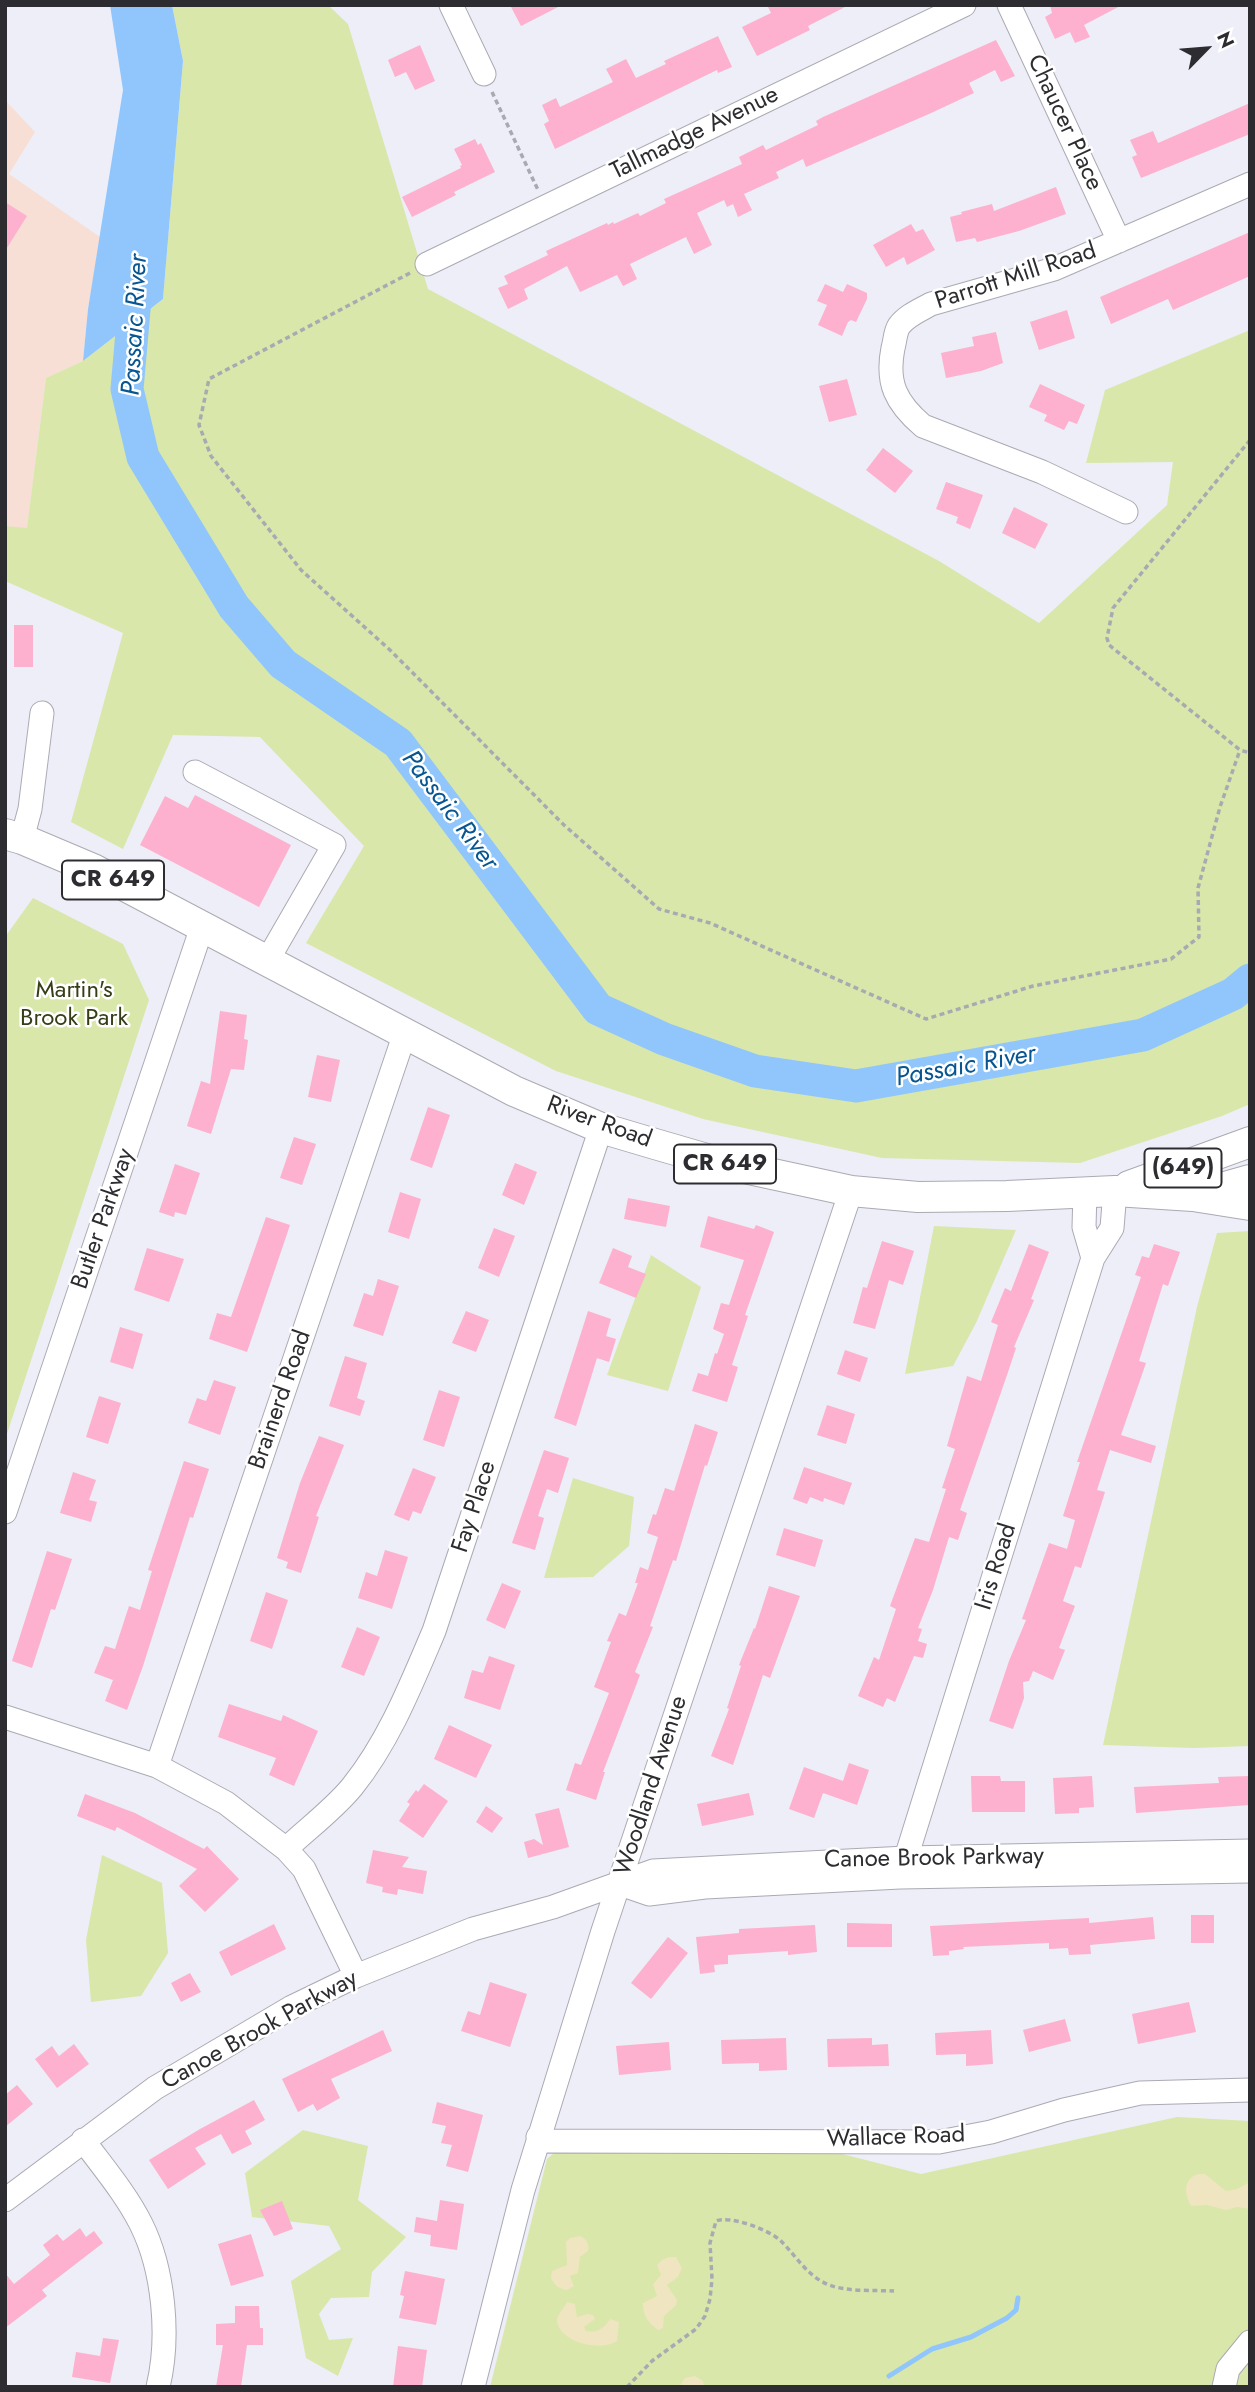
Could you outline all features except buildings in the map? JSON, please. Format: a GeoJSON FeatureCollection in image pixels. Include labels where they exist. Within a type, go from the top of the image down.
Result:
{"type":"FeatureCollection","features":[{"type":"Feature","properties":{"kind":"main road","name":"River Road"},"geometry":{"type":"LineString","coordinates":[[13,837],[93,869],[514,1091],[601,1128],[717,1163],[851,1191],[918,1197],[1115,1191],[1193,1196],[1250,1205]]}},
{"type":"Feature","properties":{"kind":"main road","name":"(649)"},"geometry":{"type":"LineString","coordinates":[[1115,1191],[1250,1142]]}},
{"type":"Feature","properties":{"kind":"main road","name":"(649)"},"geometry":{"type":"LineString","coordinates":[[1193,1196],[1250,1180]]}},
{"type":"Feature","properties":{"kind":"street"},"geometry":{"type":"LineString","coordinates":[[451,5],[484,75]]}},
{"type":"Feature","properties":{"kind":"street","name":"Tallmadge Avenue"},"geometry":{"type":"LineString","coordinates":[[427,264],[964,5]]}},
{"type":"Feature","properties":{"kind":"street","name":"Chaucer Place"},"geometry":{"type":"LineString","coordinates":[[1009,5],[1119,241]]}},
{"type":"Feature","properties":{"kind":"street","name":"Parrott Mill Road"},"geometry":{"type":"LineString","coordinates":[[1126,512],[1042,472],[923,426],[907,412],[894,391],[890,365],[898,327],[915,312],[930,304],[1054,269],[1250,184]]}},
{"type":"Feature","properties":{"kind":"street"},"geometry":{"type":"LineString","coordinates":[[13,837],[30,809],[42,713]]}},
{"type":"Feature","properties":{"kind":"street"},"geometry":{"type":"LineString","coordinates":[[195,772],[334,845],[267,961]]}},
{"type":"Feature","properties":{"kind":"street","name":"Butler Parkway"},"geometry":{"type":"LineString","coordinates":[[5,1512],[202,927]]}},
{"type":"Feature","properties":{"kind":"street","name":"Brainerd Road"},"geometry":{"type":"LineString","coordinates":[[157,1766],[405,1033]]}},
{"type":"Feature","properties":{"kind":"street","name":"Fay Place"},"geometry":{"type":"LineString","coordinates":[[286,1849],[351,1788],[394,1722],[416,1673],[434,1631],[601,1128]]}},
{"type":"Feature","properties":{"kind":"street","name":"Woodland Avenue"},"geometry":{"type":"LineString","coordinates":[[473,2387],[538,2137],[603,1930],[851,1191]]}},
{"type":"Feature","properties":{"kind":"street","name":"Iris Road"},"geometry":{"type":"LineString","coordinates":[[903,1868],[1093,1258],[1112,1228],[1115,1191]]}},
{"type":"Feature","properties":{"kind":"street"},"geometry":{"type":"LineString","coordinates":[[1085,1192],[1084,1227],[1093,1258]]}},
{"type":"Feature","properties":{"kind":"street"},"geometry":{"type":"LineString","coordinates":[[5,1717],[157,1766],[226,1803],[286,1849],[303,1869],[356,1976]]}},
{"type":"Feature","properties":{"kind":"street","name":"Canoe Brook Parkway"},"geometry":{"type":"LineString","coordinates":[[5,2200],[155,2088],[292,2007],[356,1976],[473,1929],[553,1907],[620,1884],[649,1894],[903,1868],[1250,1851]]}},
{"type":"Feature","properties":{"kind":"street","name":"Canoe Brook Parkway"},"geometry":{"type":"LineString","coordinates":[[903,1868],[1250,1871]]}},
{"type":"Feature","properties":{"kind":"street","name":"Wallace Road"},"geometry":{"type":"LineString","coordinates":[[538,2137],[547,2141],[939,2142],[991,2132],[1064,2110],[1140,2093],[1250,2090]]}},
{"type":"Feature","properties":{"kind":"street"},"geometry":{"type":"LineString","coordinates":[[83,2140],[130,2204],[151,2251],[162,2297],[165,2334],[158,2387]]}},
{"type":"Feature","properties":{"kind":"street"},"geometry":{"type":"LineString","coordinates":[[1224,2387],[1228,2369],[1250,2342]]}},
{"type":"Feature","properties":{"kind":"path"},"geometry":{"type":"LineString","coordinates":[[484,75],[545,206]]}},
{"type":"Feature","properties":{"kind":"path"},"geometry":{"type":"LineString","coordinates":[[427,264],[209,379],[200,425],[211,456],[301,570],[390,650],[564,825],[659,909],[710,923],[926,1019],[1033,986],[1171,959],[1199,937],[1198,888],[1220,807],[1240,750]]}},
{"type":"Feature","properties":{"kind":"path"},"geometry":{"type":"LineString","coordinates":[[1250,440],[1113,608],[1107,638],[1109,645],[1240,750],[1250,753]]}},
{"type":"Feature","properties":{"kind":"path"},"geometry":{"type":"LineString","coordinates":[[627,2387],[652,2361],[696,2329],[705,2316],[712,2279],[710,2243],[716,2221],[740,2221],[773,2234],[799,2263],[828,2284],[894,2291]]}},
{"type":"Feature","properties":{"kind":"shaded area"},"geometry":{"type":"Polygon","coordinates":[[[5,100],[35,132],[9,174],[100,237],[88,309],[83,361],[46,378],[27,529],[5,526],[5,100]]]}},
{"type":"Feature","properties":{"kind":"green space"},"geometry":{"type":"Polygon","coordinates":[[[172,5],[328,5],[348,24],[428,289],[939,561],[1039,623],[1167,505],[1173,462],[1086,463],[1105,390],[1250,330],[1250,1104],[1222,1116],[1080,1163],[882,1158],[703,1119],[556,1071],[306,943],[364,846],[260,737],[173,735],[123,849],[71,822],[123,633],[5,581],[5,526],[27,528],[46,378],[83,361],[163,299],[183,61],[172,5]]]}},
{"type":"Feature","properties":{"kind":"green space","name":"Martin's Brook Park"},"geometry":{"type":"Polygon","coordinates":[[[33,898],[123,944],[149,1000],[5,1440],[5,937],[33,898]]]}},
{"type":"Feature","properties":{"kind":"green space"},"geometry":{"type":"Polygon","coordinates":[[[934,1226],[1016,1230],[976,1323],[953,1366],[905,1374],[934,1226]]]}},
{"type":"Feature","properties":{"kind":"green space"},"geometry":{"type":"Polygon","coordinates":[[[1250,1231],[1250,1746],[1194,1748],[1103,1745],[1197,1307],[1217,1233],[1250,1231]]]}},
{"type":"Feature","properties":{"kind":"green space"},"geometry":{"type":"Polygon","coordinates":[[[651,1255],[701,1287],[668,1391],[607,1375],[651,1255]]]}},
{"type":"Feature","properties":{"kind":"green space"},"geometry":{"type":"Polygon","coordinates":[[[573,1478],[634,1497],[629,1546],[593,1577],[544,1578],[573,1478]]]}},
{"type":"Feature","properties":{"kind":"green space"},"geometry":{"type":"Polygon","coordinates":[[[102,1855],[162,1883],[168,1953],[141,1996],[91,2002],[86,1940],[102,1855]]]}},
{"type":"Feature","properties":{"kind":"green space"},"geometry":{"type":"Polygon","coordinates":[[[1177,2117],[1250,2121],[1250,2387],[490,2387],[547,2159],[561,2147],[842,2154],[921,2174],[1177,2117]]]}},
{"type":"Feature","properties":{"kind":"green space"},"geometry":{"type":"Polygon","coordinates":[[[303,2130],[368,2146],[358,2200],[406,2237],[372,2272],[369,2297],[331,2298],[319,2314],[329,2340],[353,2338],[338,2376],[306,2358],[291,2281],[341,2249],[329,2226],[252,2217],[245,2173],[303,2130]]]}},
{"type":"Feature","properties":{"kind":"sand"},"geometry":{"type":"Polygon","coordinates":[[[1198,2174],[1205,2174],[1226,2191],[1250,2182],[1250,2209],[1237,2207],[1226,2210],[1207,2205],[1191,2206],[1186,2187],[1190,2179],[1198,2174]]]}},
{"type":"Feature","properties":{"kind":"sand"},"geometry":{"type":"Polygon","coordinates":[[[580,2236],[587,2242],[588,2251],[580,2257],[578,2273],[570,2276],[574,2286],[567,2290],[562,2289],[551,2278],[552,2271],[567,2265],[566,2242],[570,2238],[580,2236]]]}},
{"type":"Feature","properties":{"kind":"sand"},"geometry":{"type":"Polygon","coordinates":[[[669,2257],[676,2257],[682,2268],[678,2277],[667,2285],[677,2300],[676,2305],[664,2316],[663,2328],[658,2330],[647,2318],[643,2303],[657,2296],[653,2284],[661,2275],[657,2265],[669,2257]]]}},
{"type":"Feature","properties":{"kind":"sand"},"geometry":{"type":"Polygon","coordinates":[[[567,2302],[575,2304],[577,2317],[593,2315],[595,2319],[584,2327],[586,2331],[600,2330],[610,2319],[619,2322],[617,2341],[601,2346],[582,2344],[566,2335],[560,2329],[557,2319],[567,2302]]]}},
{"type":"Feature","properties":{"kind":"sand"},"geometry":{"type":"Polygon","coordinates":[[[695,2376],[703,2381],[704,2387],[679,2387],[685,2378],[695,2376]]]}},
{"type":"Feature","properties":{"kind":"water"},"geometry":{"type":"Polygon","coordinates":[[[110,5],[172,5],[183,61],[163,299],[83,361],[88,309],[123,90],[110,5]]]}},
{"type":"Feature","properties":{"kind":"waterway","name":"Passaic River"},"geometry":{"type":"LineString","coordinates":[[137,276],[127,389],[143,457],[234,607],[283,664],[398,743],[598,1009],[664,1039],[755,1071],[856,1086],[1143,1035],[1233,994],[1250,980]]}},
{"type":"Feature","properties":{"kind":"waterway"},"geometry":{"type":"LineString","coordinates":[[889,2376],[932,2349],[971,2337],[1007,2318],[1016,2310],[1018,2298]]}}]}
